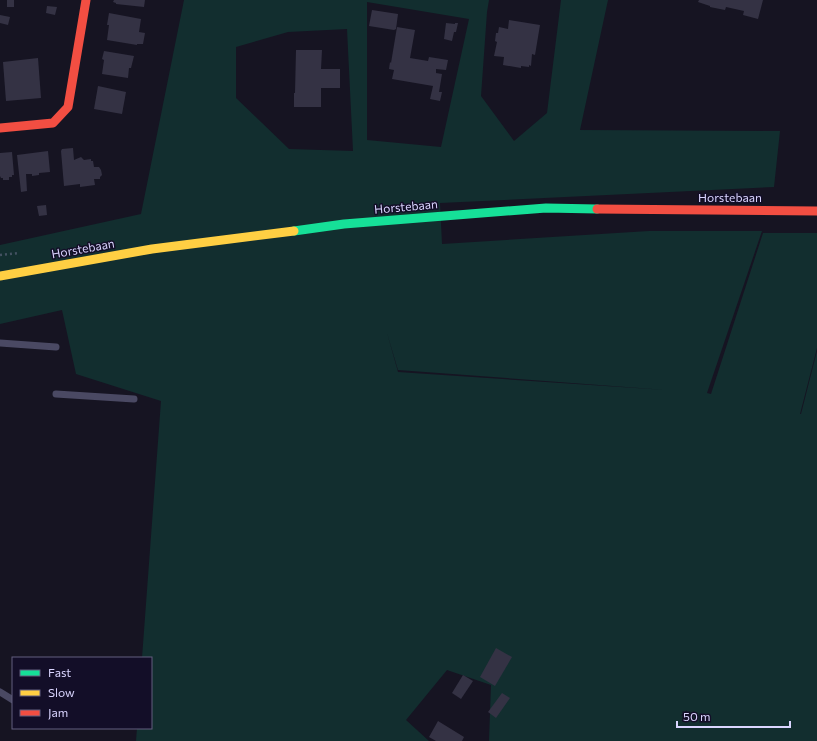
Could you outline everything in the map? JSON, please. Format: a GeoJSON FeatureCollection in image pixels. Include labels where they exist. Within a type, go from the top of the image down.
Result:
{"type":"FeatureCollection","features":[{"type":"Feature","properties":{"kind":"street"},"geometry":{"type":"LineString","coordinates":[[0,128],[53,123],[68,107],[86,0]]}},
{"type":"Feature","properties":{"kind":"street","name":"Horstebaan"},"geometry":{"type":"LineString","coordinates":[[0,276],[152,249],[344,224],[546,208],[817,211]]}},
{"type":"Feature","properties":{"kind":"lane"},"geometry":{"type":"LineString","coordinates":[[0,343],[56,347]]}},
{"type":"Feature","properties":{"kind":"lane"},"geometry":{"type":"LineString","coordinates":[[56,394],[134,399]]}},
{"type":"Feature","properties":{"kind":"lane"},"geometry":{"type":"LineString","coordinates":[[0,692],[12,699]]}},
{"type":"Feature","properties":{"kind":"green space"},"geometry":{"type":"Polygon","coordinates":[[[184,0],[489,0],[481,96],[514,141],[547,113],[561,0],[608,0],[580,130],[780,131],[774,187],[440,203],[442,244],[649,231],[762,231],[707,393],[711,394],[763,233],[817,233],[817,348],[800,414],[817,351],[817,741],[489,741],[491,685],[447,670],[406,720],[429,741],[136,741],[137,729],[152,729],[152,657],[142,657],[161,401],[76,374],[62,310],[0,324],[0,245],[141,214],[184,0]],[[367,2],[367,140],[441,147],[469,19],[367,2]],[[347,29],[288,32],[236,47],[236,98],[289,149],[353,151],[347,29]],[[387,333],[398,372],[666,390],[398,370],[387,333]]]}},
{"type":"Feature","properties":{"kind":"building"},"geometry":{"type":"Polygon","coordinates":[[[7,0],[14,0],[14,7],[7,7],[7,0]]]}},
{"type":"Feature","properties":{"kind":"building"},"geometry":{"type":"Polygon","coordinates":[[[114,0],[145,0],[144,7],[116,4],[113,2],[114,0]]]}},
{"type":"Feature","properties":{"kind":"building"},"geometry":{"type":"Polygon","coordinates":[[[699,0],[763,0],[758,19],[743,15],[744,11],[726,7],[725,10],[710,7],[698,2],[699,0]]]}},
{"type":"Feature","properties":{"kind":"building"},"geometry":{"type":"Polygon","coordinates":[[[47,6],[57,7],[55,15],[46,13],[47,6]]]}},
{"type":"Feature","properties":{"kind":"building"},"geometry":{"type":"Polygon","coordinates":[[[372,10],[398,14],[396,29],[394,30],[369,26],[372,10]]]}},
{"type":"Feature","properties":{"kind":"building"},"geometry":{"type":"Polygon","coordinates":[[[109,13],[141,19],[139,32],[145,33],[143,44],[137,45],[107,40],[109,13]]]}},
{"type":"Feature","properties":{"kind":"building"},"geometry":{"type":"Polygon","coordinates":[[[0,15],[10,17],[8,25],[0,23],[0,15]]]}},
{"type":"Feature","properties":{"kind":"building"},"geometry":{"type":"Polygon","coordinates":[[[509,20],[540,25],[535,55],[532,54],[531,66],[529,65],[529,67],[521,66],[521,68],[503,65],[504,57],[494,56],[497,42],[495,41],[496,33],[498,33],[499,27],[508,29],[509,20]]]}},
{"type":"Feature","properties":{"kind":"building"},"geometry":{"type":"Polygon","coordinates":[[[446,23],[458,23],[452,41],[444,39],[446,23]]]}},
{"type":"Feature","properties":{"kind":"building"},"geometry":{"type":"Polygon","coordinates":[[[397,27],[415,30],[410,58],[428,61],[429,57],[448,60],[446,70],[436,69],[436,73],[442,74],[439,92],[442,92],[440,101],[430,99],[433,86],[392,79],[394,70],[389,69],[397,27]]]}},
{"type":"Feature","properties":{"kind":"building"},"geometry":{"type":"Polygon","coordinates":[[[296,50],[322,50],[321,69],[340,69],[340,88],[321,88],[321,107],[294,107],[296,50]]]}},
{"type":"Feature","properties":{"kind":"building"},"geometry":{"type":"Polygon","coordinates":[[[104,51],[134,56],[131,68],[129,68],[128,78],[102,74],[104,60],[102,59],[104,51]]]}},
{"type":"Feature","properties":{"kind":"building"},"geometry":{"type":"Polygon","coordinates":[[[38,58],[41,98],[6,101],[3,62],[38,58]]]}},
{"type":"Feature","properties":{"kind":"building"},"geometry":{"type":"Polygon","coordinates":[[[98,86],[126,92],[122,114],[94,109],[98,86]]]}},
{"type":"Feature","properties":{"kind":"building"},"geometry":{"type":"Polygon","coordinates":[[[73,148],[74,160],[81,157],[84,160],[91,159],[94,167],[99,167],[101,170],[102,175],[100,179],[94,179],[95,185],[80,187],[80,184],[64,186],[61,151],[62,149],[73,148]]]}},
{"type":"Feature","properties":{"kind":"building"},"geometry":{"type":"Polygon","coordinates":[[[48,151],[50,172],[39,173],[39,175],[32,176],[32,174],[26,174],[27,191],[21,192],[17,155],[48,151]]]}},
{"type":"Feature","properties":{"kind":"building"},"geometry":{"type":"Polygon","coordinates":[[[12,152],[14,175],[9,177],[9,180],[3,180],[0,176],[0,153],[12,152]]]}},
{"type":"Feature","properties":{"kind":"building"},"geometry":{"type":"Polygon","coordinates":[[[46,205],[47,215],[39,216],[37,206],[46,205]]]}},
{"type":"Feature","properties":{"kind":"building"},"geometry":{"type":"Polygon","coordinates":[[[496,648],[512,657],[495,686],[480,677],[496,648]]]}},
{"type":"Feature","properties":{"kind":"building"},"geometry":{"type":"Polygon","coordinates":[[[463,675],[473,681],[461,699],[452,693],[463,675]]]}},
{"type":"Feature","properties":{"kind":"building"},"geometry":{"type":"Polygon","coordinates":[[[502,693],[510,698],[496,718],[488,712],[502,693]]]}},
{"type":"Feature","properties":{"kind":"building"},"geometry":{"type":"Polygon","coordinates":[[[438,721],[464,737],[462,741],[436,741],[429,737],[438,721]]]}},
{"type":"Feature","properties":{"kind":"traffic: fast"},"geometry":{"type":"LineString","coordinates":[[294,231],[344,224],[546,208],[597,209]]}},
{"type":"Feature","properties":{"kind":"traffic: slow"},"geometry":{"type":"LineString","coordinates":[[0,276],[152,249],[294,231]]}},
{"type":"Feature","properties":{"kind":"traffic: jam"},"geometry":{"type":"LineString","coordinates":[[0,128],[53,123],[68,107],[86,0]]}},
{"type":"Feature","properties":{"kind":"traffic: jam"},"geometry":{"type":"LineString","coordinates":[[597,209],[817,211]]}}]}
